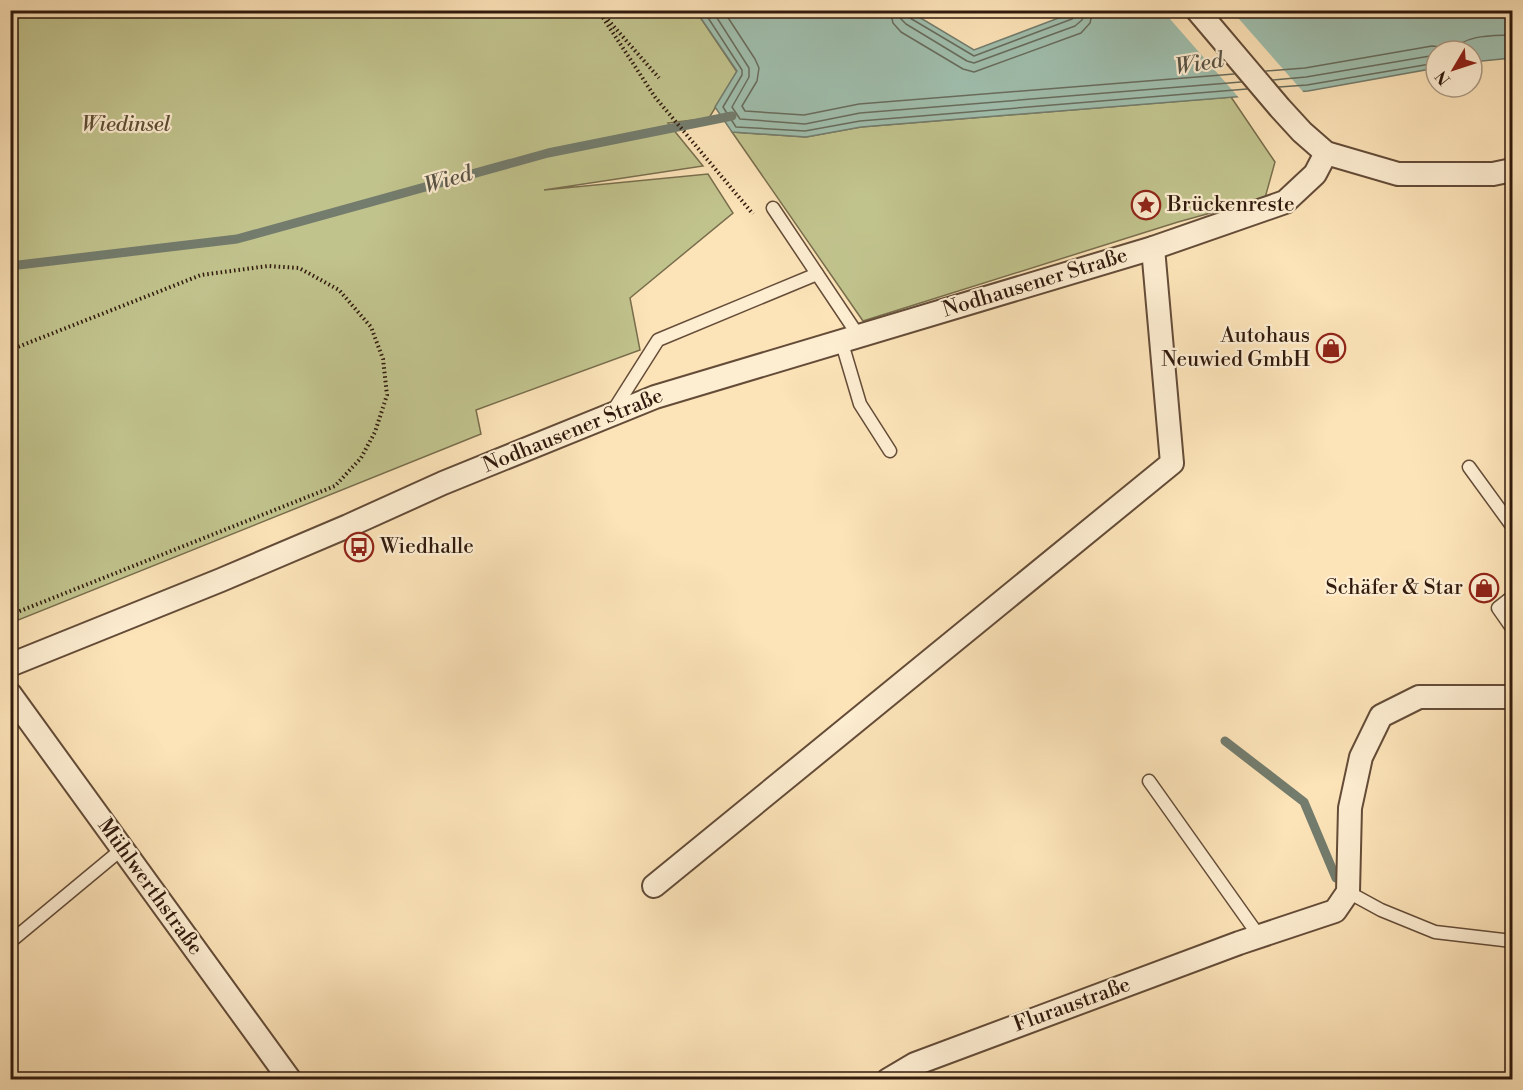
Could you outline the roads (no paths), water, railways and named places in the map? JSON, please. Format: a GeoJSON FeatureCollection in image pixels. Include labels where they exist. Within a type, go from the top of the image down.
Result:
{"type":"FeatureCollection","features":[{"type":"Feature","properties":{"kind":"street"},"geometry":{"type":"LineString","coordinates":[[1197,10],[1280,108],[1326,153],[1398,174],[1493,174],[1512,170]]}},
{"type":"Feature","properties":{"kind":"street","name":"Nodhausener Straße"},"geometry":{"type":"LineString","coordinates":[[10,665],[327,535],[442,483],[655,397],[1153,248],[1285,202],[1315,174],[1326,153]]}},
{"type":"Feature","properties":{"kind":"street","name":"Nodhausener Straße"},"geometry":{"type":"LineString","coordinates":[[654,886],[1172,463],[1153,248]]}},
{"type":"Feature","properties":{"kind":"street","name":"Mühlwerthstraße"},"geometry":{"type":"LineString","coordinates":[[10,694],[290,1080]]}},
{"type":"Feature","properties":{"kind":"street"},"geometry":{"type":"LineString","coordinates":[[1348,892],[1350,808],[1360,757],[1381,717],[1419,697],[1512,697]]}},
{"type":"Feature","properties":{"kind":"street","name":"Fluraustraße"},"geometry":{"type":"LineString","coordinates":[[888,1080],[915,1064],[1259,936],[1335,911],[1348,892]]}},
{"type":"Feature","properties":{"kind":"lane"},"geometry":{"type":"LineString","coordinates":[[773,207],[817,274],[850,338],[860,404],[890,451]]}},
{"type":"Feature","properties":{"kind":"lane"},"geometry":{"type":"LineString","coordinates":[[610,416],[658,340],[817,274]]}},
{"type":"Feature","properties":{"kind":"lane"},"geometry":{"type":"LineString","coordinates":[[1469,467],[1512,526]]}},
{"type":"Feature","properties":{"kind":"lane"},"geometry":{"type":"LineString","coordinates":[[1512,597],[1498,608],[1512,628]]}},
{"type":"Feature","properties":{"kind":"lane"},"geometry":{"type":"LineString","coordinates":[[1149,781],[1259,936]]}},
{"type":"Feature","properties":{"kind":"lane"},"geometry":{"type":"LineString","coordinates":[[10,942],[122,849]]}},
{"type":"Feature","properties":{"kind":"lane"},"geometry":{"type":"LineString","coordinates":[[1348,892],[1381,910],[1435,932],[1512,941]]}},
{"type":"Feature","properties":{"kind":"water"},"geometry":{"type":"Polygon","coordinates":[[[696,11],[909,11],[974,50],[1077,11],[1512,11],[1512,58],[1484,61],[1484,39],[1424,39],[1424,70],[1308,91],[861,127],[806,137],[732,132],[715,107],[737,71],[696,11]]]}},
{"type":"Feature","properties":{"kind":"waterway","name":"Wied"},"geometry":{"type":"LineString","coordinates":[[10,266],[237,239],[548,153],[732,116]]}},
{"type":"Feature","properties":{"kind":"waterway"},"geometry":{"type":"LineString","coordinates":[[1225,741],[1304,802],[1336,878]]}},
{"type":"Feature","properties":{"kind":"place","name":"Brückenreste"},"geometry":{"type":"Point","coordinates":[1146,205]}},
{"type":"Feature","properties":{"kind":"place","name":"Autohaus Neuwied GmbH"},"geometry":{"type":"Point","coordinates":[1331,348]}},
{"type":"Feature","properties":{"kind":"place","name":"Wiedhalle"},"geometry":{"type":"Point","coordinates":[359,547]}},
{"type":"Feature","properties":{"kind":"place","name":"Schäfer & Star"},"geometry":{"type":"Point","coordinates":[1484,588]}},
{"type":"Feature","properties":{"kind":"park label","name":"Wiedinsel"},"geometry":{"type":"Point","coordinates":[126,125]}}]}
